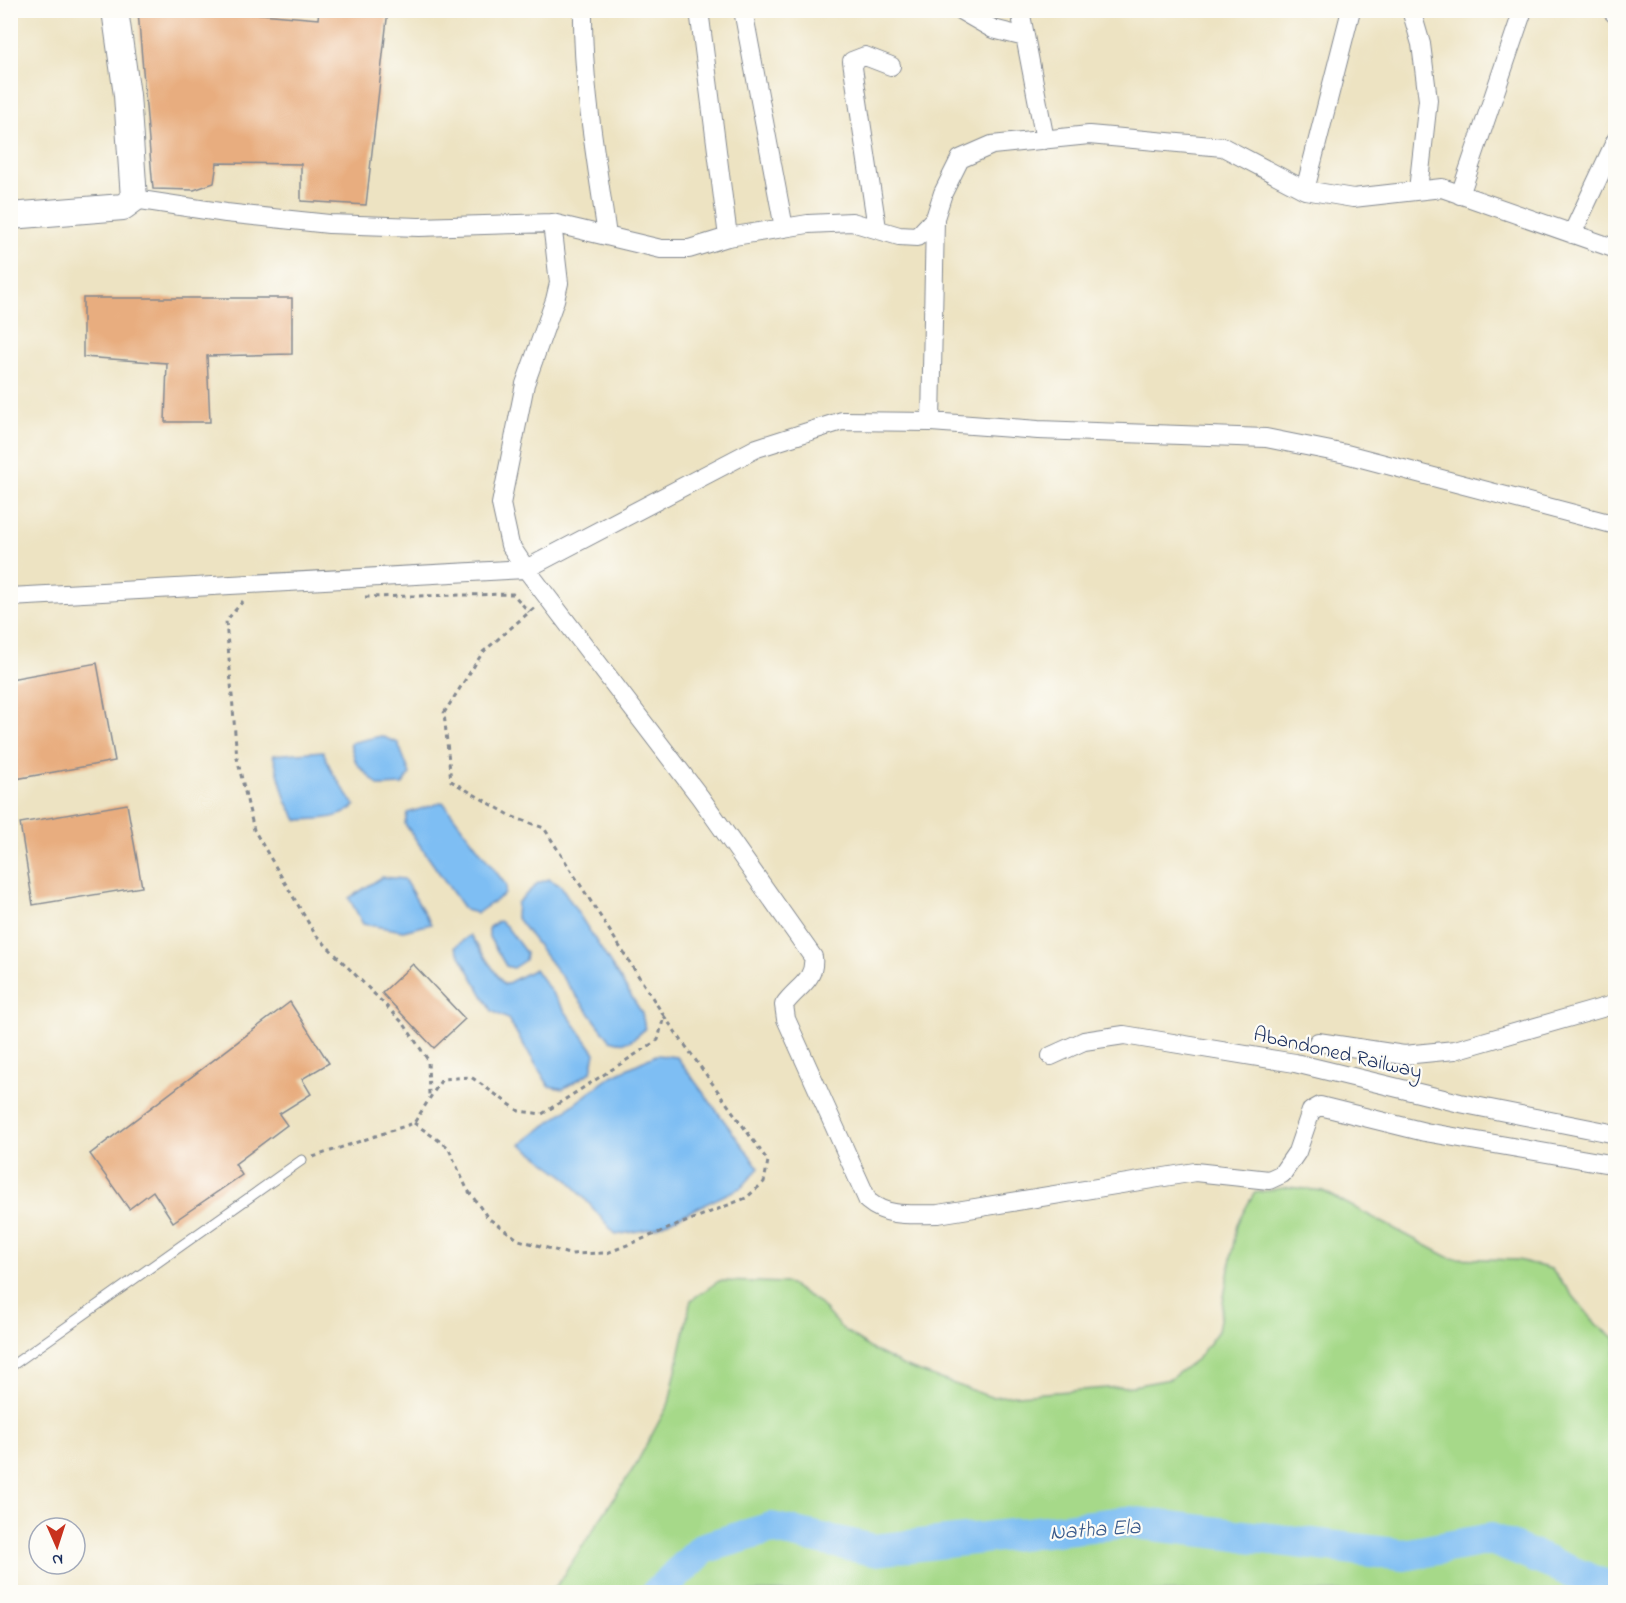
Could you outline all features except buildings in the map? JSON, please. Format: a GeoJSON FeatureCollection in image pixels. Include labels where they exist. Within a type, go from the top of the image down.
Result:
{"type":"FeatureCollection","features":[{"type":"Feature","properties":{"kind":"street"},"geometry":{"type":"LineString","coordinates":[[115,10],[126,95],[134,199]]}},
{"type":"Feature","properties":{"kind":"street"},"geometry":{"type":"LineString","coordinates":[[584,10],[583,34],[592,126],[607,236]]}},
{"type":"Feature","properties":{"kind":"street"},"geometry":{"type":"LineString","coordinates":[[699,10],[728,237]]}},
{"type":"Feature","properties":{"kind":"street"},"geometry":{"type":"LineString","coordinates":[[743,10],[784,228]]}},
{"type":"Feature","properties":{"kind":"street"},"geometry":{"type":"LineString","coordinates":[[960,10],[993,29],[1024,37]]}},
{"type":"Feature","properties":{"kind":"street"},"geometry":{"type":"LineString","coordinates":[[1020,10],[1045,140]]}},
{"type":"Feature","properties":{"kind":"street"},"geometry":{"type":"LineString","coordinates":[[1305,190],[1351,10]]}},
{"type":"Feature","properties":{"kind":"street"},"geometry":{"type":"LineString","coordinates":[[1411,10],[1421,44],[1428,100],[1418,190]]}},
{"type":"Feature","properties":{"kind":"street"},"geometry":{"type":"LineString","coordinates":[[1460,195],[1523,10]]}},
{"type":"Feature","properties":{"kind":"street"},"geometry":{"type":"LineString","coordinates":[[1611,10],[1616,15]]}},
{"type":"Feature","properties":{"kind":"street"},"geometry":{"type":"LineString","coordinates":[[877,228],[852,61],[865,56],[891,66]]}},
{"type":"Feature","properties":{"kind":"street"},"geometry":{"type":"LineString","coordinates":[[931,422],[935,218],[943,193],[960,159],[992,145],[1089,135],[1223,147],[1305,190],[1353,198],[1442,188],[1616,249]]}},
{"type":"Feature","properties":{"kind":"street"},"geometry":{"type":"LineString","coordinates":[[1572,234],[1616,140]]}},
{"type":"Feature","properties":{"kind":"street"},"geometry":{"type":"LineString","coordinates":[[10,216],[123,207],[134,199],[226,213],[329,224],[419,227],[552,223],[661,249],[688,249],[728,237],[784,228],[852,222],[899,236],[917,237],[935,218]]}},
{"type":"Feature","properties":{"kind":"street"},"geometry":{"type":"LineString","coordinates":[[552,223],[559,283],[525,384],[501,504],[510,545],[700,797],[813,957],[814,970],[810,979],[794,990],[784,1005],[786,1019],[868,1201],[878,1210],[897,1214],[938,1214],[1195,1173],[1269,1180],[1282,1174],[1297,1152],[1311,1112],[1320,1106],[1425,1132],[1616,1165]]}},
{"type":"Feature","properties":{"kind":"street"},"geometry":{"type":"LineString","coordinates":[[10,597],[526,569],[757,448],[842,421],[931,422],[1038,430],[1266,438],[1346,454],[1616,525]]}},
{"type":"Feature","properties":{"kind":"street"},"geometry":{"type":"LineString","coordinates":[[1318,1042],[1404,1055],[1455,1050],[1616,1004]]}},
{"type":"Feature","properties":{"kind":"street","name":"Abandoned Railway"},"geometry":{"type":"LineString","coordinates":[[1051,1056],[1084,1041],[1125,1035],[1295,1063],[1460,1103],[1616,1134]]}},
{"type":"Feature","properties":{"kind":"lane"},"geometry":{"type":"LineString","coordinates":[[10,1367],[302,1160]]}},
{"type":"Feature","properties":{"kind":"path"},"geometry":{"type":"LineString","coordinates":[[361,597],[513,594],[529,612]]}},
{"type":"Feature","properties":{"kind":"path"},"geometry":{"type":"LineString","coordinates":[[414,1123],[448,1147],[466,1188],[488,1218],[519,1240],[569,1254],[607,1253],[746,1198],[764,1182],[768,1161],[663,1016],[544,828],[513,817],[451,781],[444,713],[483,652],[547,597]]}},
{"type":"Feature","properties":{"kind":"path"},"geometry":{"type":"LineString","coordinates":[[244,600],[226,621],[237,758],[254,830],[315,934],[404,1024],[428,1060],[429,1098]]}},
{"type":"Feature","properties":{"kind":"path"},"geometry":{"type":"LineString","coordinates":[[302,1160],[414,1123],[442,1079],[471,1077],[519,1111],[542,1114],[658,1040],[663,1016]]}},
{"type":"Feature","properties":{"kind":"green space"},"geometry":{"type":"Polygon","coordinates":[[[1289,1187],[1323,1191],[1450,1258],[1518,1260],[1551,1269],[1597,1325],[1615,1338],[1615,1592],[548,1592],[557,1585],[635,1466],[669,1403],[691,1300],[719,1281],[787,1283],[818,1302],[839,1326],[871,1349],[906,1367],[991,1397],[1133,1386],[1170,1379],[1198,1358],[1218,1331],[1237,1224],[1254,1193],[1289,1187]]]}},
{"type":"Feature","properties":{"kind":"water"},"geometry":{"type":"Polygon","coordinates":[[[381,736],[398,743],[410,774],[402,785],[379,786],[356,763],[350,743],[381,736]]]}},
{"type":"Feature","properties":{"kind":"water"},"geometry":{"type":"Polygon","coordinates":[[[323,751],[332,772],[355,806],[335,816],[297,820],[286,801],[273,755],[323,751]]]}},
{"type":"Feature","properties":{"kind":"water"},"geometry":{"type":"Polygon","coordinates":[[[443,802],[506,885],[505,894],[477,913],[465,910],[405,824],[407,813],[443,802]]]}},
{"type":"Feature","properties":{"kind":"water"},"geometry":{"type":"Polygon","coordinates":[[[382,877],[404,879],[431,924],[403,931],[363,924],[349,898],[382,877]]]}},
{"type":"Feature","properties":{"kind":"water"},"geometry":{"type":"Polygon","coordinates":[[[549,879],[561,886],[642,1013],[645,1029],[629,1041],[610,1040],[516,917],[517,903],[538,883],[549,879]]]}},
{"type":"Feature","properties":{"kind":"water"},"geometry":{"type":"Polygon","coordinates":[[[499,921],[506,926],[526,953],[525,960],[513,968],[506,966],[489,937],[489,927],[499,921]]]}},
{"type":"Feature","properties":{"kind":"water"},"geometry":{"type":"Polygon","coordinates":[[[470,935],[504,985],[535,969],[595,1053],[591,1072],[563,1089],[549,1086],[508,1019],[492,1011],[455,947],[470,935]]]}},
{"type":"Feature","properties":{"kind":"water"},"geometry":{"type":"Polygon","coordinates":[[[656,1055],[677,1057],[759,1168],[742,1187],[655,1228],[616,1235],[567,1178],[521,1144],[610,1077],[656,1055]]]}},
{"type":"Feature","properties":{"kind":"waterway","name":"Natha Ela"},"geometry":{"type":"LineString","coordinates":[[658,1592],[704,1548],[771,1528],[874,1550],[1128,1522],[1404,1555],[1491,1539],[1616,1590]]}}]}
